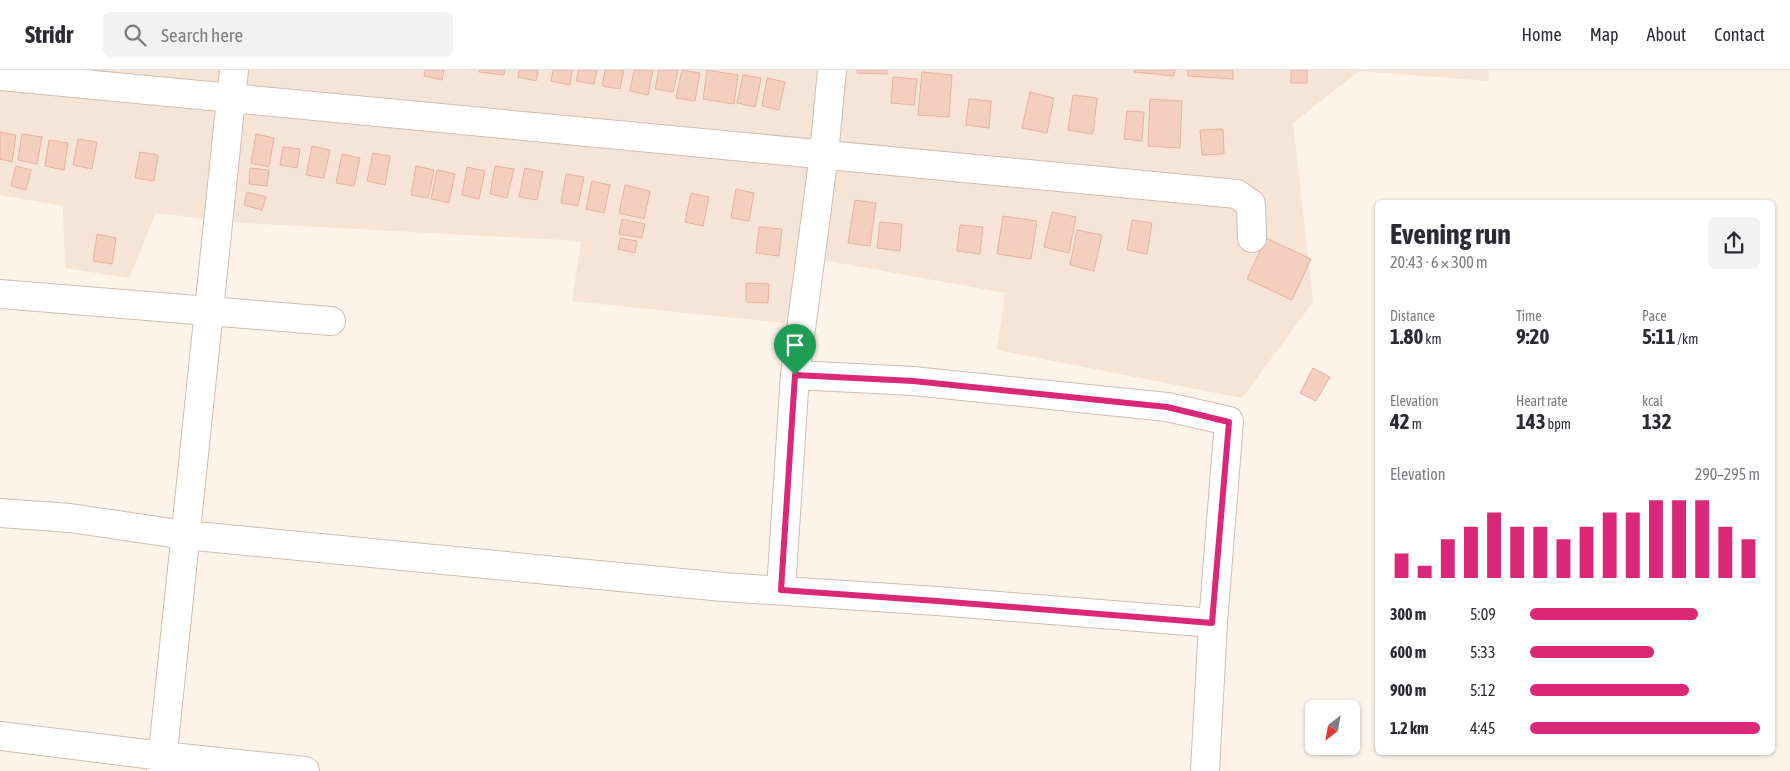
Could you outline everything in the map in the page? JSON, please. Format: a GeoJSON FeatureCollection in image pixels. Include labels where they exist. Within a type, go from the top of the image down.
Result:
{"type":"FeatureCollection","features":[{"type":"Feature","properties":{"kind":"street"},"geometry":{"type":"LineString","coordinates":[[162,763],[234,70]]}},
{"type":"Feature","properties":{"kind":"street"},"geometry":{"type":"LineString","coordinates":[[781,590],[795,375],[824,154],[832,70]]}},
{"type":"Feature","properties":{"kind":"street"},"geometry":{"type":"LineString","coordinates":[[0,76],[1237,194],[1251,204],[1252,238]]}},
{"type":"Feature","properties":{"kind":"street"},"geometry":{"type":"LineString","coordinates":[[0,294],[331,321]]}},
{"type":"Feature","properties":{"kind":"street"},"geometry":{"type":"LineString","coordinates":[[795,375],[913,381],[1167,407],[1229,422],[1212,623],[1205,771]]}},
{"type":"Feature","properties":{"kind":"street"},"geometry":{"type":"LineString","coordinates":[[0,513],[70,518],[185,535],[713,586],[937,601],[1212,623]]}},
{"type":"Feature","properties":{"kind":"street"},"geometry":{"type":"LineString","coordinates":[[0,736],[162,763],[305,771]]}},
{"type":"Feature","properties":{"kind":"shaded area"},"geometry":{"type":"Polygon","coordinates":[[[0,70],[1489,70],[1488,81],[1359,71],[1293,123],[1313,302],[1242,398],[997,350],[1005,293],[811,258],[784,323],[572,301],[581,241],[244,223],[156,213],[129,278],[65,268],[63,206],[0,195],[0,70]]]}},
{"type":"Feature","properties":{"kind":"building"},"geometry":{"type":"Polygon","coordinates":[[[425,70],[444,70],[442,80],[424,76],[425,70]]]}},
{"type":"Feature","properties":{"kind":"building"},"geometry":{"type":"Polygon","coordinates":[[[479,70],[505,70],[504,75],[479,72],[479,70]]]}},
{"type":"Feature","properties":{"kind":"building"},"geometry":{"type":"Polygon","coordinates":[[[519,70],[538,70],[536,81],[518,77],[519,70]]]}},
{"type":"Feature","properties":{"kind":"building"},"geometry":{"type":"Polygon","coordinates":[[[553,70],[572,70],[570,85],[551,81],[553,70]]]}},
{"type":"Feature","properties":{"kind":"building"},"geometry":{"type":"Polygon","coordinates":[[[579,70],[597,70],[594,84],[576,81],[579,70]]]}},
{"type":"Feature","properties":{"kind":"building"},"geometry":{"type":"Polygon","coordinates":[[[605,70],[624,70],[620,89],[602,86],[605,70]]]}},
{"type":"Feature","properties":{"kind":"building"},"geometry":{"type":"Polygon","coordinates":[[[634,70],[653,70],[648,95],[630,91],[634,70]]]}},
{"type":"Feature","properties":{"kind":"building"},"geometry":{"type":"Polygon","coordinates":[[[659,70],[678,70],[673,92],[655,89],[659,70]]]}},
{"type":"Feature","properties":{"kind":"building"},"geometry":{"type":"Polygon","coordinates":[[[682,70],[700,73],[695,101],[676,98],[682,70]]]}},
{"type":"Feature","properties":{"kind":"building"},"geometry":{"type":"Polygon","coordinates":[[[707,70],[738,75],[734,104],[703,99],[707,70]]]}},
{"type":"Feature","properties":{"kind":"building"},"geometry":{"type":"Polygon","coordinates":[[[857,70],[887,70],[887,74],[857,73],[857,70]]]}},
{"type":"Feature","properties":{"kind":"building"},"geometry":{"type":"Polygon","coordinates":[[[1135,70],[1175,70],[1174,76],[1134,72],[1135,70]]]}},
{"type":"Feature","properties":{"kind":"building"},"geometry":{"type":"Polygon","coordinates":[[[1188,70],[1233,70],[1233,79],[1188,76],[1188,70]]]}},
{"type":"Feature","properties":{"kind":"building"},"geometry":{"type":"Polygon","coordinates":[[[1291,70],[1307,70],[1307,83],[1291,83],[1291,70]]]}},
{"type":"Feature","properties":{"kind":"building"},"geometry":{"type":"Polygon","coordinates":[[[922,72],[952,75],[949,117],[918,115],[922,72]]]}},
{"type":"Feature","properties":{"kind":"building"},"geometry":{"type":"Polygon","coordinates":[[[743,75],[761,78],[755,107],[737,103],[743,75]]]}},
{"type":"Feature","properties":{"kind":"building"},"geometry":{"type":"Polygon","coordinates":[[[893,77],[917,79],[914,105],[891,103],[893,77]]]}},
{"type":"Feature","properties":{"kind":"building"},"geometry":{"type":"Polygon","coordinates":[[[767,78],[785,82],[779,110],[762,106],[767,78]]]}},
{"type":"Feature","properties":{"kind":"building"},"geometry":{"type":"Polygon","coordinates":[[[1030,92],[1054,98],[1047,133],[1022,128],[1030,92]]]}},
{"type":"Feature","properties":{"kind":"building"},"geometry":{"type":"Polygon","coordinates":[[[1073,95],[1097,98],[1093,134],[1068,130],[1073,95]]]}},
{"type":"Feature","properties":{"kind":"building"},"geometry":{"type":"Polygon","coordinates":[[[969,99],[991,101],[989,128],[966,125],[969,99]]]}},
{"type":"Feature","properties":{"kind":"building"},"geometry":{"type":"Polygon","coordinates":[[[1150,99],[1182,101],[1180,148],[1148,146],[1150,99]]]}},
{"type":"Feature","properties":{"kind":"building"},"geometry":{"type":"Polygon","coordinates":[[[1127,111],[1144,112],[1142,141],[1124,139],[1127,111]]]}},
{"type":"Feature","properties":{"kind":"building"},"geometry":{"type":"Polygon","coordinates":[[[1223,129],[1224,154],[1202,155],[1200,130],[1223,129]]]}},
{"type":"Feature","properties":{"kind":"building"},"geometry":{"type":"Polygon","coordinates":[[[0,132],[16,135],[12,162],[0,159],[0,132]]]}},
{"type":"Feature","properties":{"kind":"building"},"geometry":{"type":"Polygon","coordinates":[[[22,134],[42,137],[37,164],[18,160],[22,134]]]}},
{"type":"Feature","properties":{"kind":"building"},"geometry":{"type":"Polygon","coordinates":[[[256,134],[274,138],[269,167],[251,163],[256,134]]]}},
{"type":"Feature","properties":{"kind":"building"},"geometry":{"type":"Polygon","coordinates":[[[78,139],[97,142],[92,169],[73,165],[78,139]]]}},
{"type":"Feature","properties":{"kind":"building"},"geometry":{"type":"Polygon","coordinates":[[[49,140],[68,143],[64,170],[45,166],[49,140]]]}},
{"type":"Feature","properties":{"kind":"building"},"geometry":{"type":"Polygon","coordinates":[[[312,146],[330,150],[324,178],[306,175],[312,146]]]}},
{"type":"Feature","properties":{"kind":"building"},"geometry":{"type":"Polygon","coordinates":[[[283,147],[300,149],[297,168],[280,165],[283,147]]]}},
{"type":"Feature","properties":{"kind":"building"},"geometry":{"type":"Polygon","coordinates":[[[140,152],[158,155],[154,181],[135,178],[140,152]]]}},
{"type":"Feature","properties":{"kind":"building"},"geometry":{"type":"Polygon","coordinates":[[[373,153],[390,156],[385,185],[367,181],[373,153]]]}},
{"type":"Feature","properties":{"kind":"building"},"geometry":{"type":"Polygon","coordinates":[[[342,154],[360,158],[354,186],[336,183],[342,154]]]}},
{"type":"Feature","properties":{"kind":"building"},"geometry":{"type":"Polygon","coordinates":[[[16,166],[31,170],[26,190],[11,186],[16,166]]]}},
{"type":"Feature","properties":{"kind":"building"},"geometry":{"type":"Polygon","coordinates":[[[416,166],[434,170],[428,198],[411,195],[416,166]]]}},
{"type":"Feature","properties":{"kind":"building"},"geometry":{"type":"Polygon","coordinates":[[[495,166],[514,169],[507,198],[490,194],[495,166]]]}},
{"type":"Feature","properties":{"kind":"building"},"geometry":{"type":"Polygon","coordinates":[[[467,167],[485,171],[479,199],[462,195],[467,167]]]}},
{"type":"Feature","properties":{"kind":"building"},"geometry":{"type":"Polygon","coordinates":[[[250,168],[269,170],[267,186],[249,184],[250,168]]]}},
{"type":"Feature","properties":{"kind":"building"},"geometry":{"type":"Polygon","coordinates":[[[525,168],[543,172],[537,200],[519,197],[525,168]]]}},
{"type":"Feature","properties":{"kind":"building"},"geometry":{"type":"Polygon","coordinates":[[[437,170],[455,174],[449,203],[431,199],[437,170]]]}},
{"type":"Feature","properties":{"kind":"building"},"geometry":{"type":"Polygon","coordinates":[[[566,174],[584,177],[578,206],[561,203],[566,174]]]}},
{"type":"Feature","properties":{"kind":"building"},"geometry":{"type":"Polygon","coordinates":[[[592,181],[610,185],[604,213],[586,209],[592,181]]]}},
{"type":"Feature","properties":{"kind":"building"},"geometry":{"type":"Polygon","coordinates":[[[625,185],[650,191],[644,219],[619,213],[625,185]]]}},
{"type":"Feature","properties":{"kind":"building"},"geometry":{"type":"Polygon","coordinates":[[[736,189],[754,193],[749,221],[731,218],[736,189]]]}},
{"type":"Feature","properties":{"kind":"building"},"geometry":{"type":"Polygon","coordinates":[[[247,192],[266,197],[262,210],[244,205],[247,192]]]}},
{"type":"Feature","properties":{"kind":"building"},"geometry":{"type":"Polygon","coordinates":[[[691,193],[709,197],[703,226],[685,222],[691,193]]]}},
{"type":"Feature","properties":{"kind":"building"},"geometry":{"type":"Polygon","coordinates":[[[855,200],[876,203],[870,246],[848,243],[855,200]]]}},
{"type":"Feature","properties":{"kind":"building"},"geometry":{"type":"Polygon","coordinates":[[[1052,212],[1076,217],[1069,253],[1044,247],[1052,212]]]}},
{"type":"Feature","properties":{"kind":"building"},"geometry":{"type":"Polygon","coordinates":[[[1003,216],[1037,221],[1031,259],[997,254],[1003,216]]]}},
{"type":"Feature","properties":{"kind":"building"},"geometry":{"type":"Polygon","coordinates":[[[622,219],[645,224],[642,238],[619,234],[622,219]]]}},
{"type":"Feature","properties":{"kind":"building"},"geometry":{"type":"Polygon","coordinates":[[[1132,220],[1152,223],[1147,254],[1127,250],[1132,220]]]}},
{"type":"Feature","properties":{"kind":"building"},"geometry":{"type":"Polygon","coordinates":[[[880,222],[902,224],[900,251],[877,248],[880,222]]]}},
{"type":"Feature","properties":{"kind":"building"},"geometry":{"type":"Polygon","coordinates":[[[960,225],[983,227],[980,254],[957,251],[960,225]]]}},
{"type":"Feature","properties":{"kind":"building"},"geometry":{"type":"Polygon","coordinates":[[[759,227],[782,229],[779,256],[756,253],[759,227]]]}},
{"type":"Feature","properties":{"kind":"building"},"geometry":{"type":"Polygon","coordinates":[[[1077,230],[1102,235],[1094,271],[1070,265],[1077,230]]]}},
{"type":"Feature","properties":{"kind":"building"},"geometry":{"type":"Polygon","coordinates":[[[97,234],[116,238],[112,264],[93,261],[97,234]]]}},
{"type":"Feature","properties":{"kind":"building"},"geometry":{"type":"Polygon","coordinates":[[[620,238],[637,241],[635,253],[618,249],[620,238]]]}},
{"type":"Feature","properties":{"kind":"building"},"geometry":{"type":"Polygon","coordinates":[[[1266,238],[1311,259],[1292,300],[1247,279],[1266,238]]]}},
{"type":"Feature","properties":{"kind":"building"},"geometry":{"type":"Polygon","coordinates":[[[746,283],[769,284],[768,303],[746,302],[746,283]]]}},
{"type":"Feature","properties":{"kind":"building"},"geometry":{"type":"Polygon","coordinates":[[[1313,368],[1330,377],[1316,401],[1300,393],[1313,368]]]}},
{"type":"Feature","properties":{"kind":"route"},"geometry":{"type":"LineString","coordinates":[[795,375],[913,381],[1167,407],[1229,422],[1212,623],[781,590],[795,375]]}}]}
